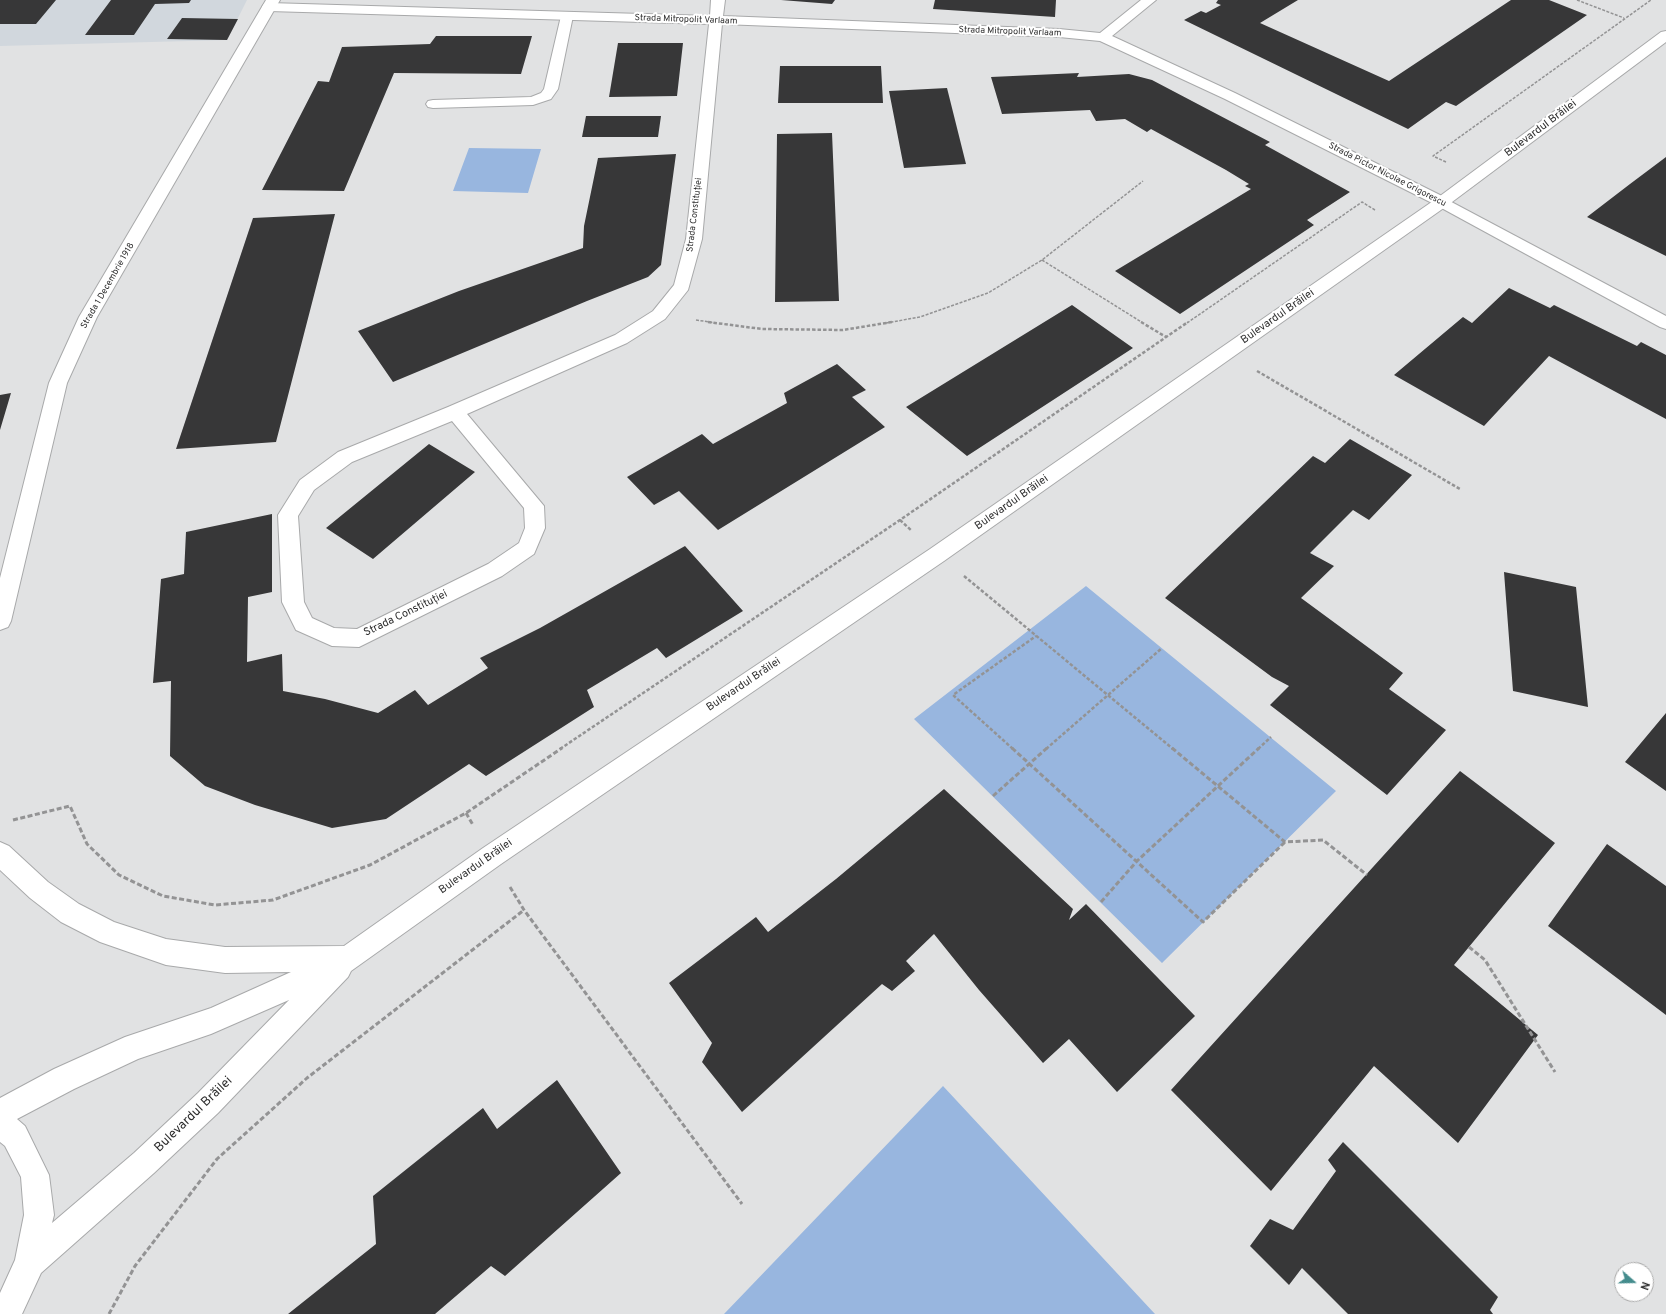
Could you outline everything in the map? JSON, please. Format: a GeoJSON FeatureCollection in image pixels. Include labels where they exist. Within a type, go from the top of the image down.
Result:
{"type":"FeatureCollection","features":[{"type":"Feature","properties":{"kind":"main road","name":"Strada Constituției"},"geometry":{"type":"LineString","coordinates":[[455,412],[534,506],[535,528],[527,548],[495,570],[359,638],[332,637],[304,624],[293,602],[288,515],[308,485],[345,457],[455,412],[621,340],[659,315],[682,286],[694,239],[718,0]]}},
{"type":"Feature","properties":{"kind":"main road"},"geometry":{"type":"LineString","coordinates":[[1103,37],[1149,0]]}},
{"type":"Feature","properties":{"kind":"main road","name":"Strada Mitropolit Varlaam"},"geometry":{"type":"LineString","coordinates":[[271,4],[1059,33],[1103,37]]}},
{"type":"Feature","properties":{"kind":"main road","name":"Strada 1 Decembrie 1918"},"geometry":{"type":"LineString","coordinates":[[0,621],[58,383],[88,317],[271,4]]}},
{"type":"Feature","properties":{"kind":"main road","name":"Bulevardul Brăilei"},"geometry":{"type":"LineString","coordinates":[[0,1113],[64,1079],[135,1047],[211,1021],[261,1000],[349,958],[492,856],[937,555],[1442,202],[1666,35]]}},
{"type":"Feature","properties":{"kind":"main road","name":"Strada Pictor Nicolae Grigorescu"},"geometry":{"type":"LineString","coordinates":[[1103,37],[1230,96],[1442,202],[1666,323]]}},
{"type":"Feature","properties":{"kind":"main road"},"geometry":{"type":"LineString","coordinates":[[0,854],[39,890],[70,914],[109,933],[166,952],[225,960],[349,958]]}},
{"type":"Feature","properties":{"kind":"main road","name":"Bulevardul Brăilei"},"geometry":{"type":"LineString","coordinates":[[30,1262],[144,1163],[208,1104],[349,958]]}},
{"type":"Feature","properties":{"kind":"main road"},"geometry":{"type":"LineString","coordinates":[[0,1123],[15,1136],[34,1176],[39,1215],[30,1262],[6,1314]]}},
{"type":"Feature","properties":{"kind":"lane"},"geometry":{"type":"LineString","coordinates":[[433,104],[533,102],[546,96],[550,89],[567,16]]}},
{"type":"Feature","properties":{"kind":"path"},"geometry":{"type":"LineString","coordinates":[[1577,0],[1625,19]]}},
{"type":"Feature","properties":{"kind":"path"},"geometry":{"type":"LineString","coordinates":[[1433,156],[1651,0]]}},
{"type":"Feature","properties":{"kind":"path"},"geometry":{"type":"LineString","coordinates":[[659,315],[762,329],[843,330],[920,317],[988,293],[1042,260],[1143,181]]}},
{"type":"Feature","properties":{"kind":"path"},"geometry":{"type":"LineString","coordinates":[[8,821],[70,806],[88,844],[119,875],[163,896],[216,905],[273,900],[370,865],[466,813],[900,520],[1362,202]]}},
{"type":"Feature","properties":{"kind":"path"},"geometry":{"type":"LineString","coordinates":[[1042,260],[1166,337]]}},
{"type":"Feature","properties":{"kind":"path"},"geometry":{"type":"LineString","coordinates":[[1226,353],[1460,489]]}},
{"type":"Feature","properties":{"kind":"path"},"geometry":{"type":"LineString","coordinates":[[937,555],[1285,842]]}},
{"type":"Feature","properties":{"kind":"path"},"geometry":{"type":"LineString","coordinates":[[1036,636],[953,695],[1203,922],[1285,842],[1323,840],[1367,875]]}},
{"type":"Feature","properties":{"kind":"path"},"geometry":{"type":"LineString","coordinates":[[993,796],[1162,648]]}},
{"type":"Feature","properties":{"kind":"path"},"geometry":{"type":"LineString","coordinates":[[1101,902],[1137,861],[1272,737]]}},
{"type":"Feature","properties":{"kind":"path"},"geometry":{"type":"LineString","coordinates":[[109,1314],[135,1266],[217,1160],[307,1078],[524,910],[742,1204]]}},
{"type":"Feature","properties":{"kind":"path"},"geometry":{"type":"LineString","coordinates":[[1469,947],[1485,960],[1555,1072]]}},
{"type":"Feature","properties":{"kind":"shaded area"},"geometry":{"type":"Polygon","coordinates":[[[0,0],[247,0],[227,40],[0,46],[0,0]]]}},
{"type":"Feature","properties":{"kind":"shaded area"},"geometry":{"type":"Polygon","coordinates":[[[469,148],[541,149],[528,193],[453,191],[469,148]]]}},
{"type":"Feature","properties":{"kind":"shaded area"},"geometry":{"type":"Polygon","coordinates":[[[1086,586],[1336,791],[1162,963],[914,719],[1086,586]]]}},
{"type":"Feature","properties":{"kind":"shaded area"},"geometry":{"type":"Polygon","coordinates":[[[943,1086],[1155,1314],[724,1314],[943,1086]]]}},
{"type":"Feature","properties":{"kind":"building"},"geometry":{"type":"Polygon","coordinates":[[[0,0],[56,0],[36,24],[0,24],[0,0]]]}},
{"type":"Feature","properties":{"kind":"building"},"geometry":{"type":"Polygon","coordinates":[[[111,0],[191,0],[189,3],[155,4],[134,35],[85,35],[111,0]]]}},
{"type":"Feature","properties":{"kind":"building"},"geometry":{"type":"Polygon","coordinates":[[[781,0],[835,0],[832,4],[781,0]]]}},
{"type":"Feature","properties":{"kind":"building"},"geometry":{"type":"Polygon","coordinates":[[[935,0],[1056,0],[1055,17],[933,9],[935,0]]]}},
{"type":"Feature","properties":{"kind":"building"},"geometry":{"type":"Polygon","coordinates":[[[1218,0],[1298,0],[1260,23],[1389,81],[1511,0],[1549,0],[1587,15],[1456,106],[1446,102],[1408,129],[1184,20],[1201,11],[1206,13],[1221,5],[1216,3],[1218,0]]]}},
{"type":"Feature","properties":{"kind":"building"},"geometry":{"type":"Polygon","coordinates":[[[182,18],[238,19],[227,40],[167,39],[182,18]]]}},
{"type":"Feature","properties":{"kind":"building"},"geometry":{"type":"Polygon","coordinates":[[[436,36],[532,36],[521,74],[394,73],[344,191],[262,190],[318,81],[329,82],[342,47],[430,44],[436,36]]]}},
{"type":"Feature","properties":{"kind":"building"},"geometry":{"type":"Polygon","coordinates":[[[618,43],[683,43],[677,96],[609,97],[618,43]]]}},
{"type":"Feature","properties":{"kind":"building"},"geometry":{"type":"Polygon","coordinates":[[[780,66],[881,66],[883,103],[778,103],[780,66]]]}},
{"type":"Feature","properties":{"kind":"building"},"geometry":{"type":"Polygon","coordinates":[[[1079,73],[1077,77],[1129,74],[1152,80],[1270,142],[1265,145],[1350,192],[1307,220],[1314,225],[1180,314],[1115,271],[1251,189],[1245,186],[1249,184],[1151,129],[1147,132],[1125,119],[1096,121],[1090,110],[1002,114],[991,77],[1079,73]]]}},
{"type":"Feature","properties":{"kind":"building"},"geometry":{"type":"Polygon","coordinates":[[[947,88],[966,164],[904,168],[889,91],[947,88]]]}},
{"type":"Feature","properties":{"kind":"building"},"geometry":{"type":"Polygon","coordinates":[[[586,116],[661,116],[658,137],[582,137],[586,116]]]}},
{"type":"Feature","properties":{"kind":"building"},"geometry":{"type":"Polygon","coordinates":[[[832,133],[839,301],[775,302],[777,134],[832,133]]]}},
{"type":"Feature","properties":{"kind":"building"},"geometry":{"type":"Polygon","coordinates":[[[676,154],[661,265],[648,277],[393,382],[358,331],[459,291],[583,248],[584,226],[598,158],[676,154]]]}},
{"type":"Feature","properties":{"kind":"building"},"geometry":{"type":"Polygon","coordinates":[[[1666,157],[1666,256],[1587,217],[1630,184],[1666,157]]]}},
{"type":"Feature","properties":{"kind":"building"},"geometry":{"type":"Polygon","coordinates":[[[335,214],[276,442],[176,449],[253,218],[335,214]]]}},
{"type":"Feature","properties":{"kind":"building"},"geometry":{"type":"Polygon","coordinates":[[[1509,288],[1550,308],[1554,305],[1637,346],[1641,342],[1666,355],[1666,419],[1549,356],[1484,426],[1394,375],[1463,317],[1472,323],[1509,288]]]}},
{"type":"Feature","properties":{"kind":"building"},"geometry":{"type":"Polygon","coordinates":[[[1072,305],[1133,348],[967,456],[906,407],[1072,305]]]}},
{"type":"Feature","properties":{"kind":"building"},"geometry":{"type":"Polygon","coordinates":[[[837,364],[866,390],[852,397],[885,427],[718,530],[679,491],[654,505],[627,477],[702,434],[713,444],[787,403],[784,393],[837,364]]]}},
{"type":"Feature","properties":{"kind":"building"},"geometry":{"type":"Polygon","coordinates":[[[11,393],[0,430],[0,395],[11,393]]]}},
{"type":"Feature","properties":{"kind":"building"},"geometry":{"type":"Polygon","coordinates":[[[1350,439],[1412,475],[1369,520],[1353,510],[1310,553],[1334,566],[1301,598],[1403,673],[1389,689],[1446,730],[1387,795],[1270,705],[1289,686],[1272,677],[1165,598],[1313,456],[1325,463],[1350,439]]]}},
{"type":"Feature","properties":{"kind":"building"},"geometry":{"type":"Polygon","coordinates":[[[429,444],[475,472],[373,559],[326,528],[429,444]]]}},
{"type":"Feature","properties":{"kind":"building"},"geometry":{"type":"Polygon","coordinates":[[[272,514],[272,592],[248,597],[247,662],[282,654],[283,691],[325,699],[378,713],[415,690],[428,705],[488,668],[480,658],[540,628],[685,546],[743,611],[666,658],[657,648],[587,690],[594,707],[486,776],[469,764],[386,819],[332,828],[255,805],[205,786],[170,756],[171,681],[153,683],[161,579],[184,574],[186,532],[272,514]]]}},
{"type":"Feature","properties":{"kind":"building"},"geometry":{"type":"Polygon","coordinates":[[[1504,572],[1576,587],[1588,707],[1513,691],[1504,572]]]}},
{"type":"Feature","properties":{"kind":"building"},"geometry":{"type":"Polygon","coordinates":[[[1666,713],[1666,791],[1625,762],[1666,713]]]}},
{"type":"Feature","properties":{"kind":"building"},"geometry":{"type":"Polygon","coordinates":[[[1460,771],[1555,843],[1454,965],[1538,1035],[1458,1143],[1374,1066],[1271,1191],[1171,1090],[1460,771]]]}},
{"type":"Feature","properties":{"kind":"building"},"geometry":{"type":"Polygon","coordinates":[[[944,789],[1073,909],[1069,920],[1086,904],[1195,1016],[1117,1092],[1069,1039],[1043,1063],[979,990],[934,934],[906,961],[915,971],[892,991],[882,984],[742,1112],[702,1062],[712,1043],[669,983],[756,917],[768,932],[836,879],[944,789]]]}},
{"type":"Feature","properties":{"kind":"building"},"geometry":{"type":"Polygon","coordinates":[[[1607,844],[1666,886],[1666,1015],[1548,926],[1607,844]]]}},
{"type":"Feature","properties":{"kind":"building"},"geometry":{"type":"Polygon","coordinates":[[[557,1080],[621,1173],[505,1276],[491,1266],[435,1314],[288,1314],[376,1244],[373,1196],[483,1108],[497,1129],[557,1080]]]}},
{"type":"Feature","properties":{"kind":"building"},"geometry":{"type":"Polygon","coordinates":[[[1343,1142],[1498,1297],[1490,1310],[1493,1314],[1348,1314],[1302,1268],[1289,1285],[1250,1246],[1270,1219],[1293,1230],[1336,1171],[1328,1160],[1343,1142]]]}}]}
